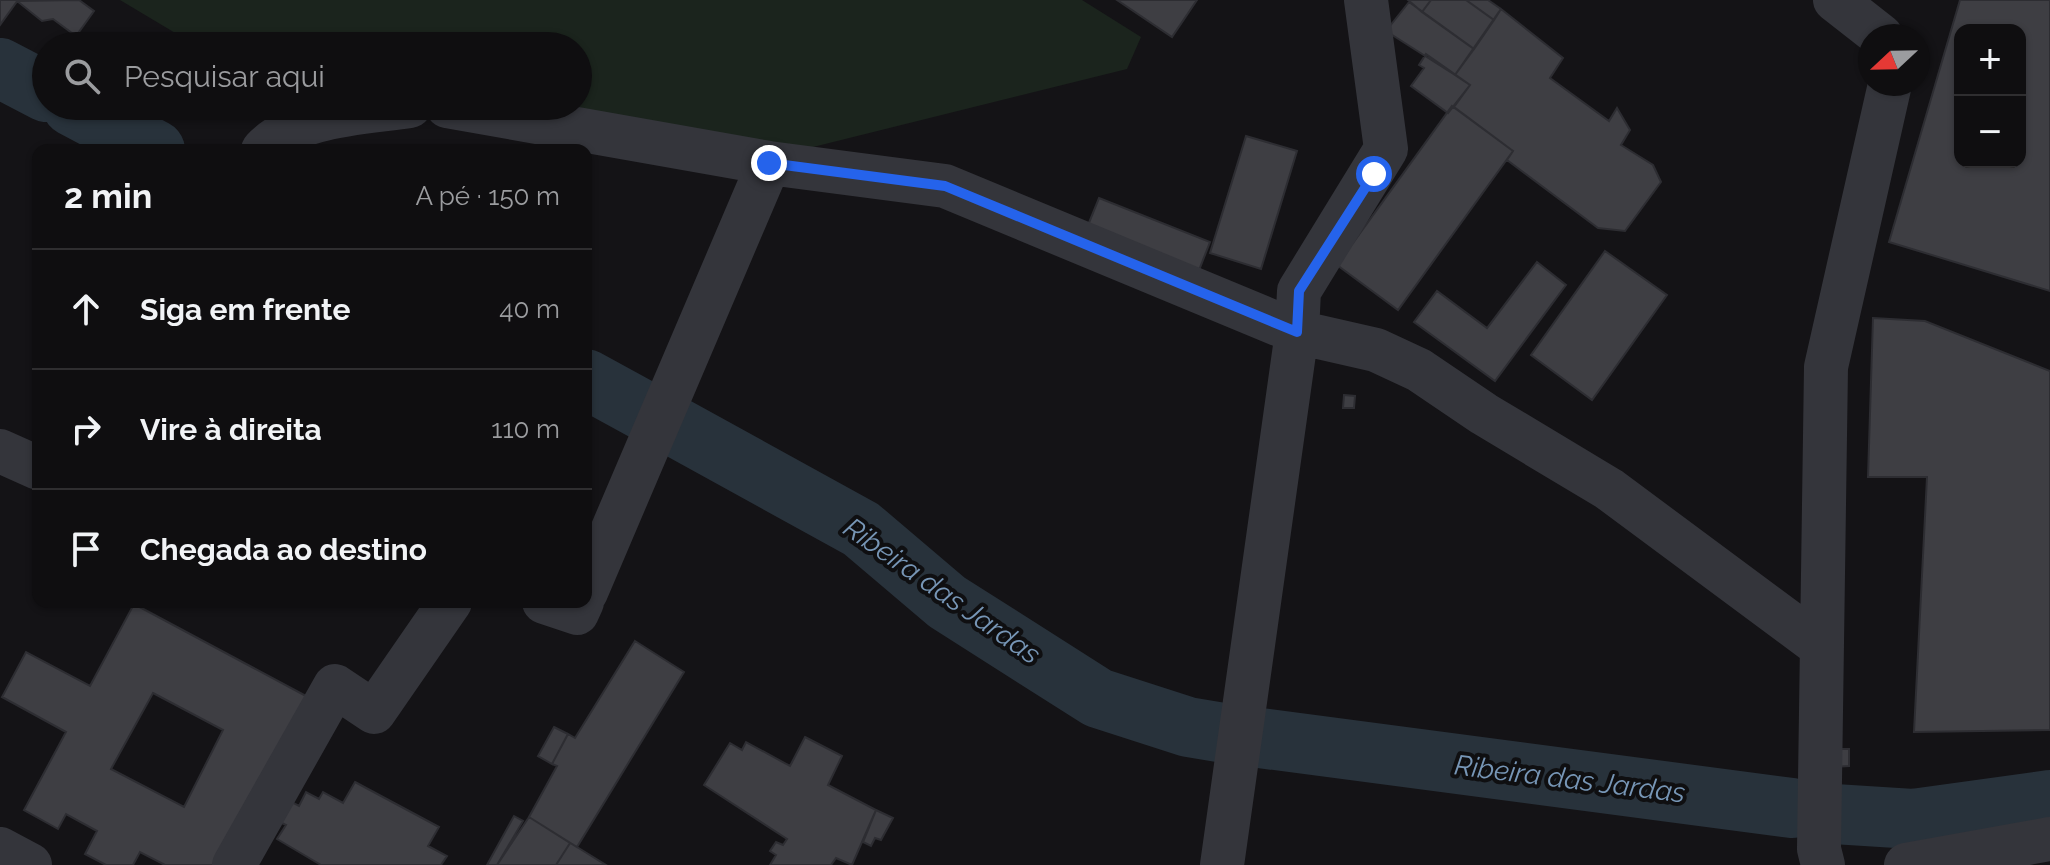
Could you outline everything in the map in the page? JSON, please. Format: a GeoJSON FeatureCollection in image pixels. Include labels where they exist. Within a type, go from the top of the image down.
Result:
{"type":"FeatureCollection","features":[{"type":"Feature","properties":{"kind":"street"},"geometry":{"type":"LineString","coordinates":[[1222,865],[1297,332],[1299,291],[1386,149],[1366,0]]}},
{"type":"Feature","properties":{"kind":"street"},"geometry":{"type":"LineString","coordinates":[[1835,0],[1866,24]]}},
{"type":"Feature","properties":{"kind":"street"},"geometry":{"type":"LineString","coordinates":[[1823,865],[1819,849],[1826,367],[1887,96]]}},
{"type":"Feature","properties":{"kind":"street"},"geometry":{"type":"LineString","coordinates":[[271,144],[291,130],[326,120]]}},
{"type":"Feature","properties":{"kind":"street"},"geometry":{"type":"LineString","coordinates":[[526,120],[769,163],[945,186],[1297,332],[1376,350],[1419,370],[1484,414],[1609,489],[1822,647]]}},
{"type":"Feature","properties":{"kind":"street"},"geometry":{"type":"LineString","coordinates":[[592,578],[769,163]]}},
{"type":"Feature","properties":{"kind":"street"},"geometry":{"type":"LineString","coordinates":[[0,451],[32,465]]}},
{"type":"Feature","properties":{"kind":"street"},"geometry":{"type":"LineString","coordinates":[[234,865],[335,686],[374,712],[446,608]]}},
{"type":"Feature","properties":{"kind":"street"},"geometry":{"type":"LineString","coordinates":[[562,608],[577,613],[579,608]]}},
{"type":"Feature","properties":{"kind":"street"},"geometry":{"type":"LineString","coordinates":[[1906,865],[2050,839]]}},
{"type":"Feature","properties":{"kind":"street"},"geometry":{"type":"LineString","coordinates":[[0,849],[30,865]]}},
{"type":"Feature","properties":{"kind":"shaded area"},"geometry":{"type":"Polygon","coordinates":[[[120,0],[1082,0],[1141,37],[1127,69],[805,149],[592,112],[592,32],[174,32],[120,0]]]}},
{"type":"Feature","properties":{"kind":"building"},"geometry":{"type":"Polygon","coordinates":[[[0,0],[18,0],[0,25],[0,0]]]}},
{"type":"Feature","properties":{"kind":"building"},"geometry":{"type":"Polygon","coordinates":[[[79,0],[94,11],[79,32],[71,32],[53,19],[42,21],[17,1],[79,0]]]}},
{"type":"Feature","properties":{"kind":"building"},"geometry":{"type":"Polygon","coordinates":[[[1117,0],[1197,0],[1172,37],[1117,0]]]}},
{"type":"Feature","properties":{"kind":"building"},"geometry":{"type":"Polygon","coordinates":[[[1408,0],[1431,0],[1422,12],[1408,0]]]}},
{"type":"Feature","properties":{"kind":"building"},"geometry":{"type":"Polygon","coordinates":[[[1431,0],[1466,0],[1494,20],[1474,49],[1422,12],[1431,0]]]}},
{"type":"Feature","properties":{"kind":"building"},"geometry":{"type":"Polygon","coordinates":[[[1466,0],[1488,0],[1501,9],[1494,20],[1466,0]]]}},
{"type":"Feature","properties":{"kind":"building"},"geometry":{"type":"Polygon","coordinates":[[[1960,0],[2050,0],[2050,291],[1889,242],[1960,0]]]}},
{"type":"Feature","properties":{"kind":"building"},"geometry":{"type":"Polygon","coordinates":[[[1409,2],[1474,49],[1455,75],[1386,31],[1409,2]]]}},
{"type":"Feature","properties":{"kind":"building"},"geometry":{"type":"Polygon","coordinates":[[[1501,9],[1563,58],[1550,78],[1609,121],[1617,108],[1630,130],[1621,145],[1653,165],[1661,182],[1625,231],[1598,228],[1507,160],[1513,151],[1454,107],[1470,85],[1455,75],[1501,9]]]}},
{"type":"Feature","properties":{"kind":"building"},"geometry":{"type":"Polygon","coordinates":[[[1426,54],[1470,85],[1448,113],[1411,86],[1424,68],[1419,65],[1426,54]]]}},
{"type":"Feature","properties":{"kind":"building"},"geometry":{"type":"Polygon","coordinates":[[[1452,106],[1513,151],[1398,310],[1337,265],[1452,106]]]}},
{"type":"Feature","properties":{"kind":"building"},"geometry":{"type":"Polygon","coordinates":[[[1246,136],[1297,151],[1261,269],[1210,253],[1246,136]]]}},
{"type":"Feature","properties":{"kind":"building"},"geometry":{"type":"Polygon","coordinates":[[[1099,198],[1210,242],[1196,278],[1084,235],[1099,198]]]}},
{"type":"Feature","properties":{"kind":"building"},"geometry":{"type":"Polygon","coordinates":[[[1605,251],[1667,295],[1592,400],[1531,355],[1605,251]]]}},
{"type":"Feature","properties":{"kind":"building"},"geometry":{"type":"Polygon","coordinates":[[[1537,262],[1566,285],[1495,381],[1414,322],[1437,291],[1487,328],[1537,262]]]}},
{"type":"Feature","properties":{"kind":"building"},"geometry":{"type":"Polygon","coordinates":[[[1873,318],[1925,321],[2050,371],[2050,730],[1914,732],[1927,477],[1868,477],[1873,318]]]}},
{"type":"Feature","properties":{"kind":"building"},"geometry":{"type":"Polygon","coordinates":[[[1344,395],[1355,396],[1354,408],[1343,408],[1344,395]]]}},
{"type":"Feature","properties":{"kind":"building"},"geometry":{"type":"Polygon","coordinates":[[[132,608],[141,608],[306,696],[216,865],[165,865],[140,852],[133,865],[106,865],[85,854],[97,831],[66,814],[58,829],[24,810],[66,732],[2,697],[26,652],[90,686],[132,608]],[[153,693],[111,769],[184,807],[223,730],[153,693]]]}},
{"type":"Feature","properties":{"kind":"building"},"geometry":{"type":"Polygon","coordinates":[[[635,641],[684,672],[577,847],[529,817],[557,766],[552,764],[568,734],[575,738],[635,641]]]}},
{"type":"Feature","properties":{"kind":"building"},"geometry":{"type":"Polygon","coordinates":[[[554,727],[568,734],[552,764],[538,756],[554,727]]]}},
{"type":"Feature","properties":{"kind":"building"},"geometry":{"type":"Polygon","coordinates":[[[805,737],[842,756],[828,785],[876,810],[852,865],[836,858],[831,865],[770,865],[776,855],[770,851],[776,842],[783,845],[787,839],[704,785],[730,743],[742,750],[746,742],[790,766],[805,737]]]}},
{"type":"Feature","properties":{"kind":"building"},"geometry":{"type":"Polygon","coordinates":[[[1831,749],[1849,749],[1849,766],[1832,767],[1831,749]]]}},
{"type":"Feature","properties":{"kind":"building"},"geometry":{"type":"Polygon","coordinates":[[[355,782],[439,827],[428,846],[447,856],[441,865],[321,865],[277,839],[286,825],[273,819],[284,798],[299,806],[306,792],[319,799],[323,792],[343,803],[355,782]]]}},
{"type":"Feature","properties":{"kind":"building"},"geometry":{"type":"Polygon","coordinates":[[[876,810],[893,818],[881,840],[875,838],[871,846],[863,842],[876,810]]]}},
{"type":"Feature","properties":{"kind":"building"},"geometry":{"type":"Polygon","coordinates":[[[514,816],[523,821],[497,865],[487,865],[514,816]]]}},
{"type":"Feature","properties":{"kind":"building"},"geometry":{"type":"Polygon","coordinates":[[[529,817],[570,843],[556,865],[497,865],[529,817]]]}},
{"type":"Feature","properties":{"kind":"building"},"geometry":{"type":"Polygon","coordinates":[[[570,843],[577,847],[606,865],[556,865],[570,843]]]}},
{"type":"Feature","properties":{"kind":"waterway","name":"Ribeira das Jardas"},"geometry":{"type":"LineString","coordinates":[[0,68],[32,85]]}},
{"type":"Feature","properties":{"kind":"waterway","name":"Ribeira das Jardas"},"geometry":{"type":"LineString","coordinates":[[98,120],[144,144]]}},
{"type":"Feature","properties":{"kind":"waterway","name":"Ribeira das Jardas"},"geometry":{"type":"LineString","coordinates":[[592,382],[650,414]]}},
{"type":"Feature","properties":{"kind":"waterway","name":"Ribeira das Jardas"},"geometry":{"type":"LineString","coordinates":[[665,421],[861,529],[947,602],[1098,698],[1188,727],[1230,734]]}},
{"type":"Feature","properties":{"kind":"waterway","name":"Ribeira das Jardas"},"geometry":{"type":"LineString","coordinates":[[1252,737],[1792,808]]}},
{"type":"Feature","properties":{"kind":"waterway","name":"Ribeira das Jardas"},"geometry":{"type":"LineString","coordinates":[[1834,814],[1913,819],[2050,800]]}},
{"type":"Feature","properties":{"kind":"route"},"geometry":{"type":"LineString","coordinates":[[769,163],[819,167],[945,186],[1297,332],[1299,291],[1374,174]]}}]}
